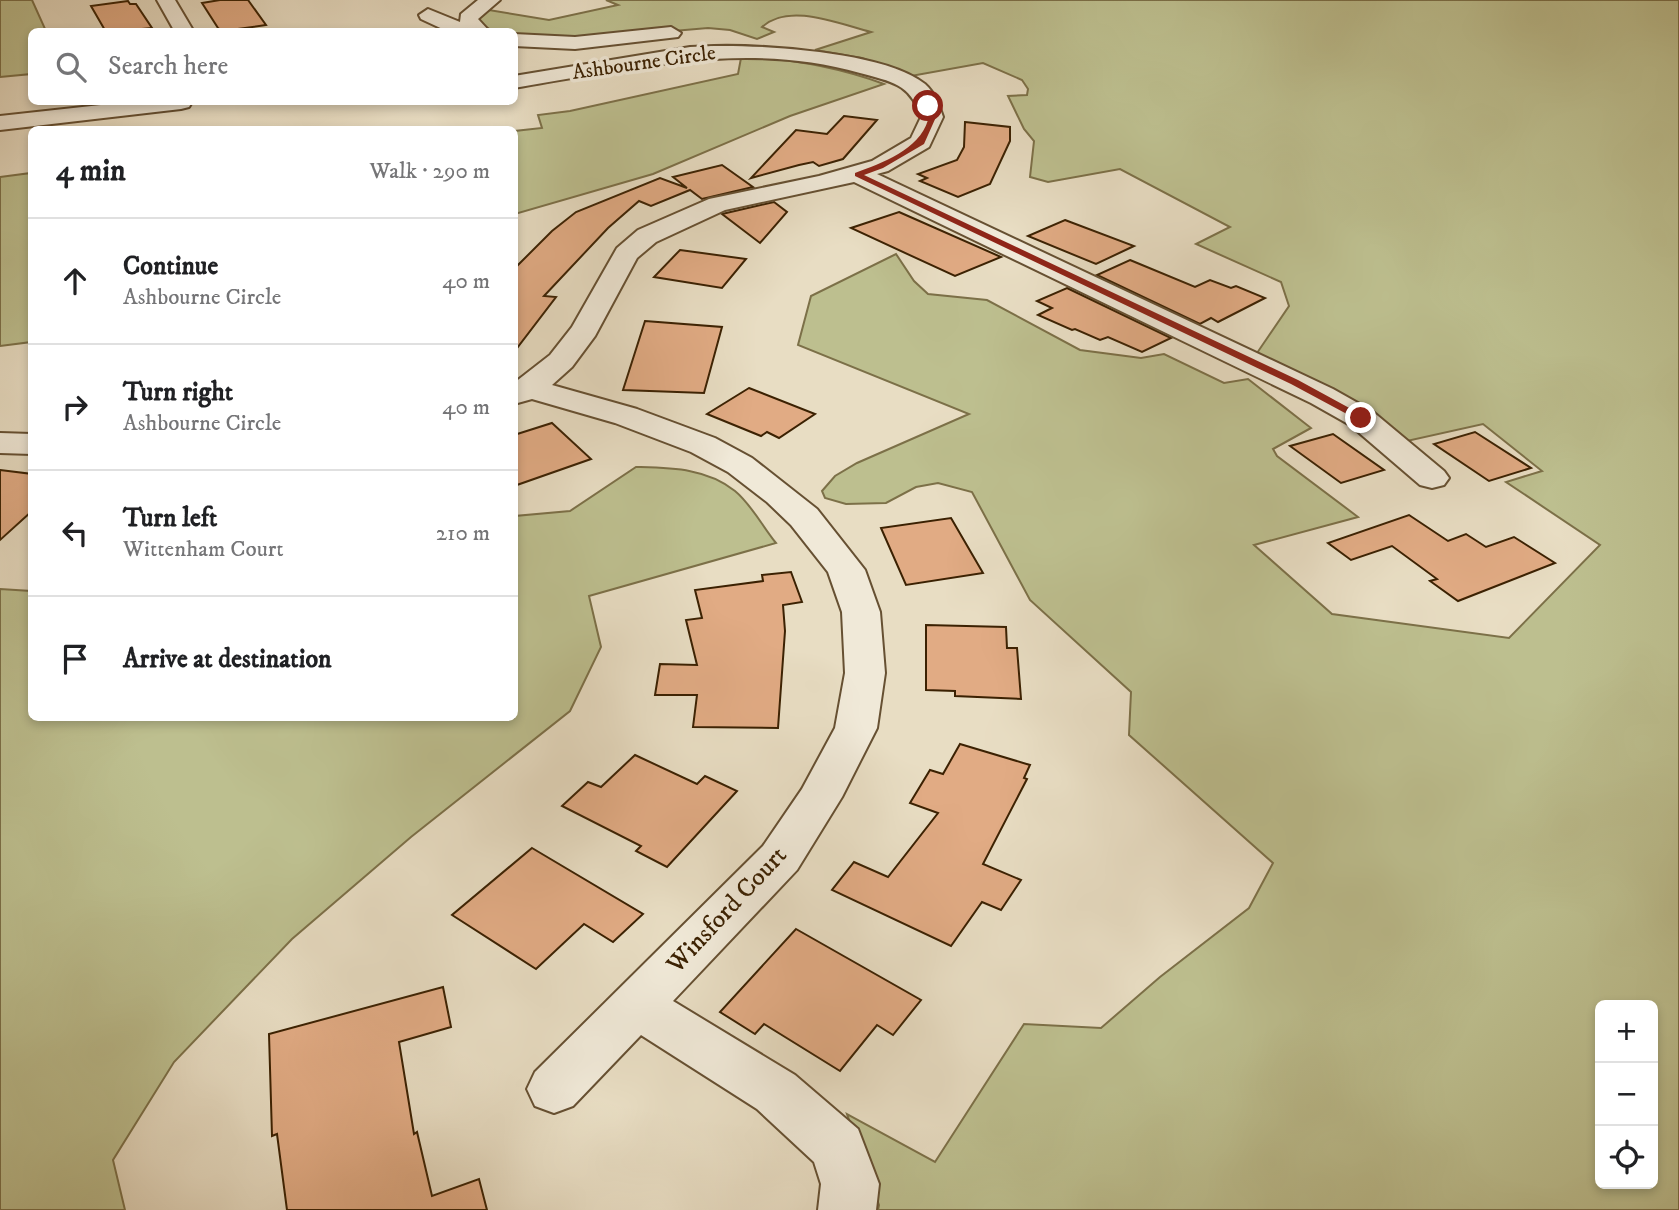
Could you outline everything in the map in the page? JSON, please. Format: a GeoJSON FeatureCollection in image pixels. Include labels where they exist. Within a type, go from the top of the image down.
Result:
{"type":"FeatureCollection","features":[{"type":"Feature","properties":{"kind":"street"},"geometry":{"type":"LineString","coordinates":[[166,0],[183,28]]}},
{"type":"Feature","properties":{"kind":"street"},"geometry":{"type":"LineString","coordinates":[[476,28],[468,18],[475,9],[491,0]]}},
{"type":"Feature","properties":{"kind":"street"},"geometry":{"type":"LineString","coordinates":[[428,15],[457,28]]}},
{"type":"Feature","properties":{"kind":"street"},"geometry":{"type":"LineString","coordinates":[[518,40],[575,43],[690,31]]}},
{"type":"Feature","properties":{"kind":"street"},"geometry":{"type":"LineString","coordinates":[[728,33],[744,38],[752,51]]}},
{"type":"Feature","properties":{"kind":"street","name":"Ashbourne Circle"},"geometry":{"type":"LineString","coordinates":[[518,81],[690,53],[752,51],[822,57],[889,75],[921,92],[932,117],[921,142],[880,166],[858,174],[718,204],[647,236],[626,254],[585,330],[561,361],[522,392]]}},
{"type":"Feature","properties":{"kind":"street"},"geometry":{"type":"LineString","coordinates":[[0,122],[154,105]]}},
{"type":"Feature","properties":{"kind":"street"},"geometry":{"type":"LineString","coordinates":[[858,174],[1322,396],[1361,418],[1432,478]]}},
{"type":"Feature","properties":{"kind":"street","name":"Winsford Court"},"geometry":{"type":"LineString","coordinates":[[522,392],[657,427],[703,445],[740,465],[804,517],[846,570],[861,612],[865,673],[856,728],[820,797],[780,858],[554,1089]]}},
{"type":"Feature","properties":{"kind":"street"},"geometry":{"type":"LineString","coordinates":[[0,443],[28,444]]}},
{"type":"Feature","properties":{"kind":"street"},"geometry":{"type":"LineString","coordinates":[[636,1005],[776,1092],[838,1147],[850,1184],[847,1210]]}},
{"type":"Feature","properties":{"kind":"green space"},"geometry":{"type":"Polygon","coordinates":[[[0,0],[32,0],[45,28],[28,28],[28,74],[0,77],[0,0]]]}},
{"type":"Feature","properties":{"kind":"green space"},"geometry":{"type":"Polygon","coordinates":[[[606,0],[1679,0],[1679,1210],[878,1210],[879,1205],[847,1114],[935,1162],[1024,1024],[1101,1028],[1160,977],[1249,908],[1273,863],[1129,735],[1131,692],[1030,600],[972,492],[938,483],[916,487],[886,503],[846,504],[825,498],[822,491],[835,476],[857,463],[969,414],[798,345],[811,296],[896,254],[914,281],[928,294],[987,300],[1080,350],[1141,358],[1164,354],[1224,383],[1248,379],[1311,428],[1273,449],[1277,456],[1358,517],[1254,545],[1332,614],[1509,638],[1600,545],[1506,482],[1542,471],[1483,424],[1407,441],[1326,388],[1257,353],[1289,306],[1281,282],[1196,244],[1230,227],[1120,169],[1048,182],[1030,177],[1034,141],[1024,129],[1008,96],[1027,95],[1028,89],[1022,80],[983,63],[911,76],[862,58],[815,50],[871,32],[830,20],[800,15],[773,20],[762,27],[774,32],[757,39],[730,30],[708,28],[569,40],[518,37],[518,28],[487,28],[478,23],[477,14],[483,9],[549,20],[618,5],[606,0]]]}},
{"type":"Feature","properties":{"kind":"green space"},"geometry":{"type":"Polygon","coordinates":[[[741,58],[778,60],[814,65],[884,84],[790,116],[653,174],[518,213],[518,131],[542,128],[538,115],[570,111],[738,74],[741,58]]]}},
{"type":"Feature","properties":{"kind":"green space"},"geometry":{"type":"Polygon","coordinates":[[[28,173],[28,342],[0,346],[0,177],[28,173]]]}},
{"type":"Feature","properties":{"kind":"green space"},"geometry":{"type":"Polygon","coordinates":[[[636,467],[688,471],[713,478],[735,491],[776,543],[589,596],[601,647],[570,711],[411,837],[292,939],[174,1062],[113,1160],[125,1210],[0,1210],[0,589],[28,591],[28,721],[518,721],[518,516],[570,511],[636,467]]]}},
{"type":"Feature","properties":{"kind":"building"},"geometry":{"type":"Polygon","coordinates":[[[248,0],[266,25],[218,28],[202,3],[248,0]]]}},
{"type":"Feature","properties":{"kind":"building"},"geometry":{"type":"Polygon","coordinates":[[[128,1],[130,4],[136,4],[152,28],[104,28],[91,6],[128,1]]]}},
{"type":"Feature","properties":{"kind":"building"},"geometry":{"type":"Polygon","coordinates":[[[844,116],[877,120],[843,159],[819,166],[813,162],[751,178],[796,130],[827,134],[844,116]]]}},
{"type":"Feature","properties":{"kind":"building"},"geometry":{"type":"Polygon","coordinates":[[[965,122],[1010,127],[1010,141],[990,184],[958,197],[920,181],[927,178],[918,174],[957,160],[964,147],[965,122]]]}},
{"type":"Feature","properties":{"kind":"building"},"geometry":{"type":"Polygon","coordinates":[[[722,165],[753,187],[702,199],[690,190],[651,206],[639,201],[608,228],[544,296],[556,297],[518,347],[518,265],[552,231],[576,212],[660,178],[687,188],[673,177],[722,165]]]}},
{"type":"Feature","properties":{"kind":"building"},"geometry":{"type":"Polygon","coordinates":[[[774,202],[787,212],[760,243],[722,214],[774,202]]]}},
{"type":"Feature","properties":{"kind":"building"},"geometry":{"type":"Polygon","coordinates":[[[899,212],[1001,257],[955,276],[851,228],[899,212]]]}},
{"type":"Feature","properties":{"kind":"building"},"geometry":{"type":"Polygon","coordinates":[[[1065,220],[1134,246],[1096,264],[1028,236],[1065,220]]]}},
{"type":"Feature","properties":{"kind":"building"},"geometry":{"type":"Polygon","coordinates":[[[680,250],[746,259],[722,288],[654,277],[680,250]]]}},
{"type":"Feature","properties":{"kind":"building"},"geometry":{"type":"Polygon","coordinates":[[[1130,260],[1195,287],[1210,280],[1231,288],[1236,286],[1265,298],[1218,322],[1211,318],[1200,324],[1097,275],[1130,260]]]}},
{"type":"Feature","properties":{"kind":"building"},"geometry":{"type":"Polygon","coordinates":[[[1067,288],[1171,338],[1142,352],[1108,337],[1100,340],[1038,315],[1052,308],[1037,301],[1067,288]]]}},
{"type":"Feature","properties":{"kind":"building"},"geometry":{"type":"Polygon","coordinates":[[[645,321],[722,327],[704,393],[623,390],[645,321]]]}},
{"type":"Feature","properties":{"kind":"building"},"geometry":{"type":"Polygon","coordinates":[[[749,388],[815,414],[779,438],[767,432],[761,436],[707,414],[749,388]]]}},
{"type":"Feature","properties":{"kind":"building"},"geometry":{"type":"Polygon","coordinates":[[[552,423],[591,459],[518,485],[518,434],[552,423]]]}},
{"type":"Feature","properties":{"kind":"building"},"geometry":{"type":"Polygon","coordinates":[[[1475,432],[1531,468],[1489,481],[1434,444],[1475,432]]]}},
{"type":"Feature","properties":{"kind":"building"},"geometry":{"type":"Polygon","coordinates":[[[1333,434],[1384,470],[1341,483],[1290,446],[1333,434]]]}},
{"type":"Feature","properties":{"kind":"building"},"geometry":{"type":"Polygon","coordinates":[[[0,470],[28,474],[28,515],[0,540],[0,470]]]}},
{"type":"Feature","properties":{"kind":"building"},"geometry":{"type":"Polygon","coordinates":[[[1409,515],[1448,541],[1466,534],[1486,547],[1514,537],[1555,563],[1458,601],[1430,581],[1437,579],[1392,546],[1351,560],[1328,543],[1409,515]]]}},
{"type":"Feature","properties":{"kind":"building"},"geometry":{"type":"Polygon","coordinates":[[[951,518],[983,573],[906,585],[881,528],[951,518]]]}},
{"type":"Feature","properties":{"kind":"building"},"geometry":{"type":"Polygon","coordinates":[[[791,572],[802,602],[783,605],[785,631],[778,728],[693,727],[697,695],[655,695],[660,664],[697,665],[686,620],[702,618],[695,590],[763,581],[762,575],[791,572]]]}},
{"type":"Feature","properties":{"kind":"building"},"geometry":{"type":"Polygon","coordinates":[[[926,625],[1006,627],[1007,648],[1017,648],[1021,699],[955,696],[955,691],[926,690],[926,625]]]}},
{"type":"Feature","properties":{"kind":"building"},"geometry":{"type":"Polygon","coordinates":[[[960,744],[1030,765],[1024,778],[1027,779],[983,864],[1021,880],[1001,910],[982,902],[951,946],[832,890],[854,862],[888,877],[938,813],[910,803],[930,770],[943,774],[960,744]]]}},
{"type":"Feature","properties":{"kind":"building"},"geometry":{"type":"Polygon","coordinates":[[[635,755],[697,784],[705,776],[737,791],[667,867],[636,851],[641,846],[562,806],[588,782],[601,787],[635,755]]]}},
{"type":"Feature","properties":{"kind":"building"},"geometry":{"type":"Polygon","coordinates":[[[532,848],[643,914],[613,942],[584,924],[536,969],[452,915],[532,848]]]}},
{"type":"Feature","properties":{"kind":"building"},"geometry":{"type":"Polygon","coordinates":[[[796,929],[921,1000],[893,1035],[877,1025],[840,1071],[764,1024],[755,1034],[720,1012],[796,929]]]}},
{"type":"Feature","properties":{"kind":"building"},"geometry":{"type":"Polygon","coordinates":[[[443,987],[451,1027],[399,1042],[414,1134],[417,1132],[432,1196],[479,1179],[487,1210],[287,1210],[277,1134],[272,1136],[269,1034],[443,987]]]}},
{"type":"Feature","properties":{"kind":"route"},"geometry":{"type":"LineString","coordinates":[[928,106],[932,117],[921,142],[910,151],[858,174],[1295,382],[1361,418]]}}]}
